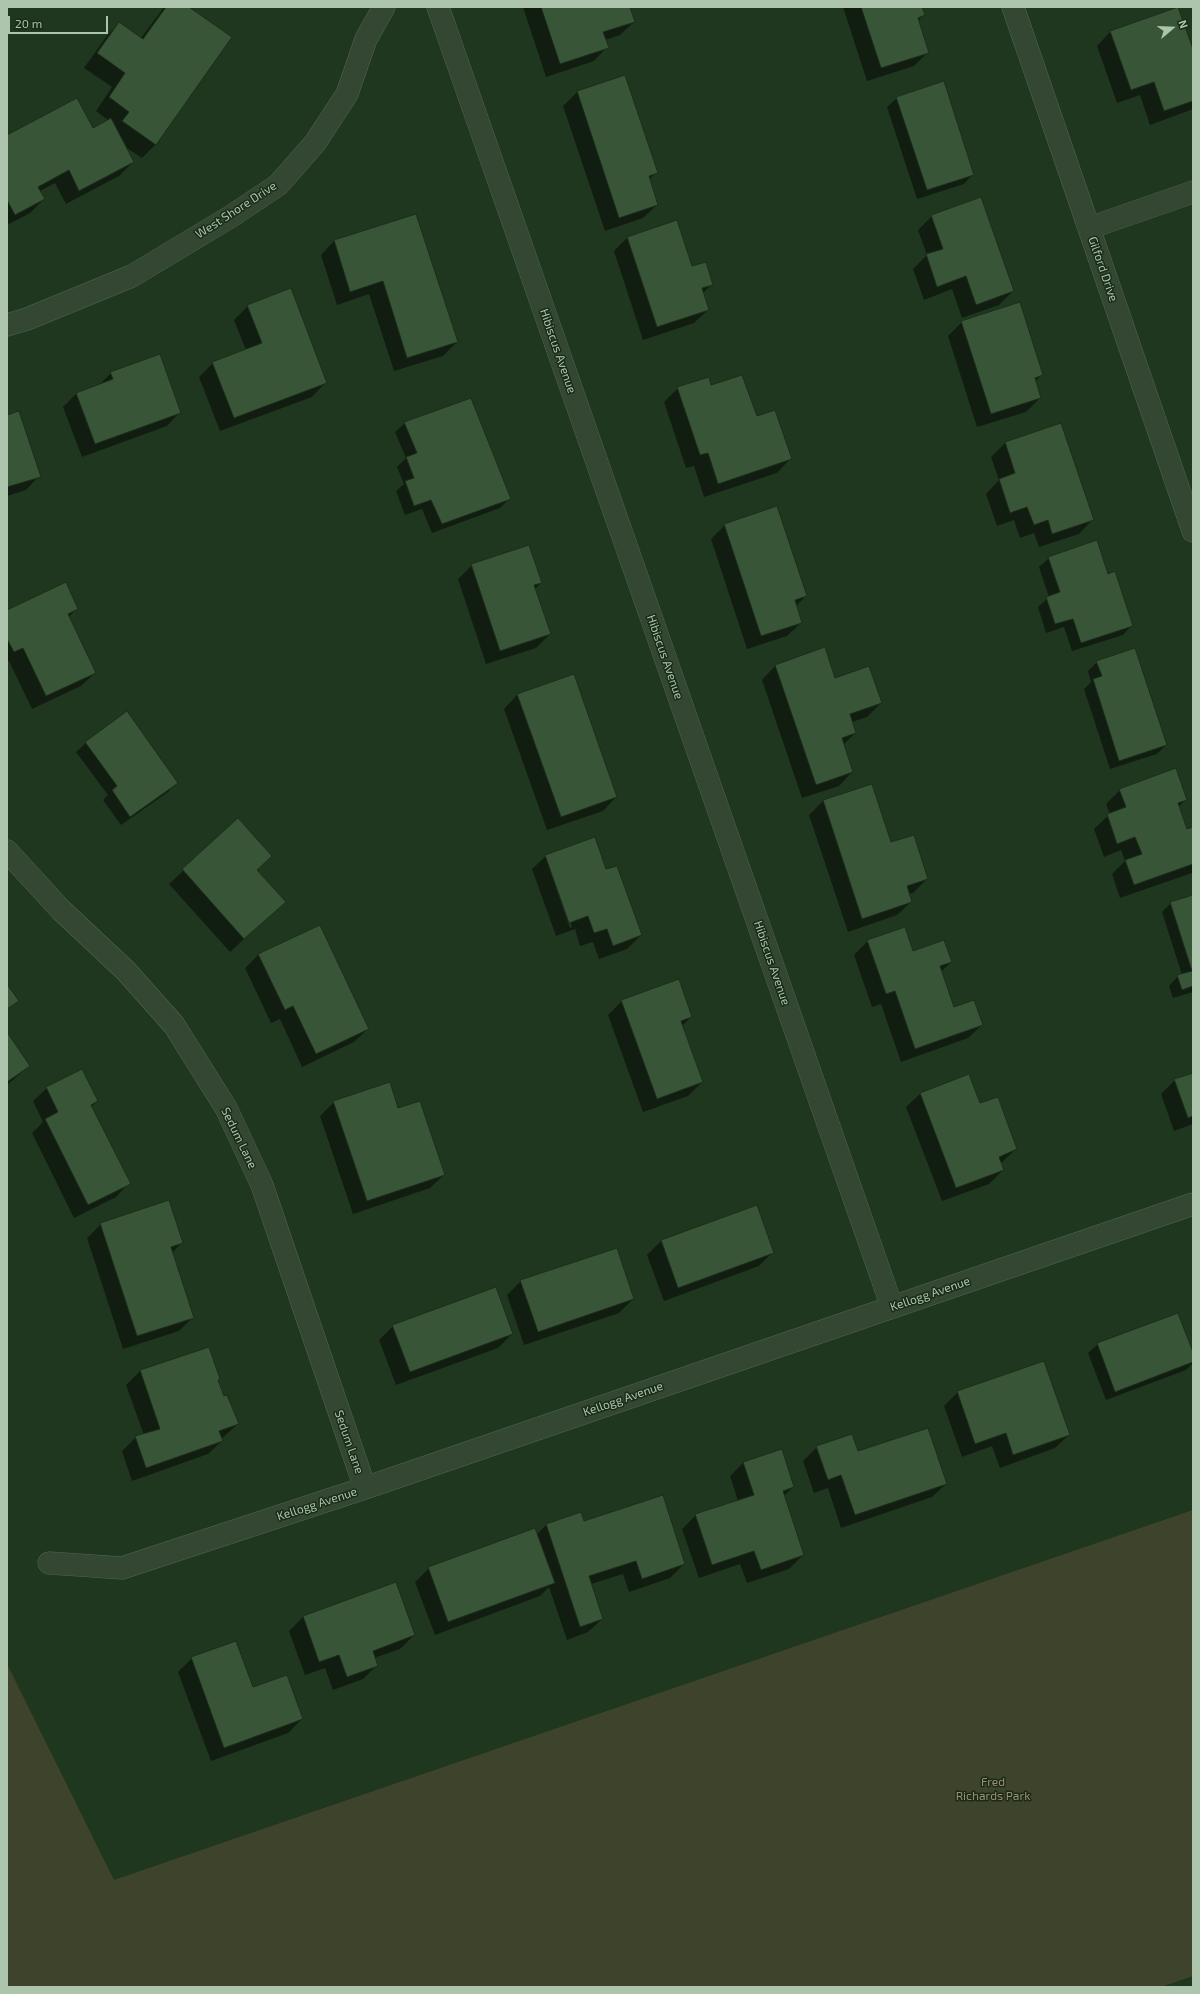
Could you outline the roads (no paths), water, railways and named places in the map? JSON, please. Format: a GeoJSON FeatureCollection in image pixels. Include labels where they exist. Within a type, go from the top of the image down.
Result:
{"type":"FeatureCollection","features":[{"type":"Feature","properties":{"kind":"street","name":"West Shore Drive"},"geometry":{"type":"LineString","coordinates":[[7,325],[28,319],[132,276],[230,217],[278,185],[315,143],[347,94],[366,39],[384,7]]}},
{"type":"Feature","properties":{"kind":"street","name":"Hibiscus Avenue"},"geometry":{"type":"LineString","coordinates":[[438,7],[892,1307]]}},
{"type":"Feature","properties":{"kind":"street","name":"Gilford Drive"},"geometry":{"type":"LineString","coordinates":[[1013,7],[1193,532]]}},
{"type":"Feature","properties":{"kind":"street"},"geometry":{"type":"LineString","coordinates":[[1089,228],[1193,192]]}},
{"type":"Feature","properties":{"kind":"street","name":"Sedum Lane"},"geometry":{"type":"LineString","coordinates":[[7,851],[60,910],[126,972],[174,1025],[226,1108],[262,1185],[365,1488]]}},
{"type":"Feature","properties":{"kind":"street","name":"Kellogg Avenue"},"geometry":{"type":"LineString","coordinates":[[49,1563],[122,1568],[365,1488],[1193,1204]]}},
{"type":"Feature","properties":{"kind":"park label","name":"Fred Richards Park"},"geometry":{"type":"Point","coordinates":[993,1789]}}]}
